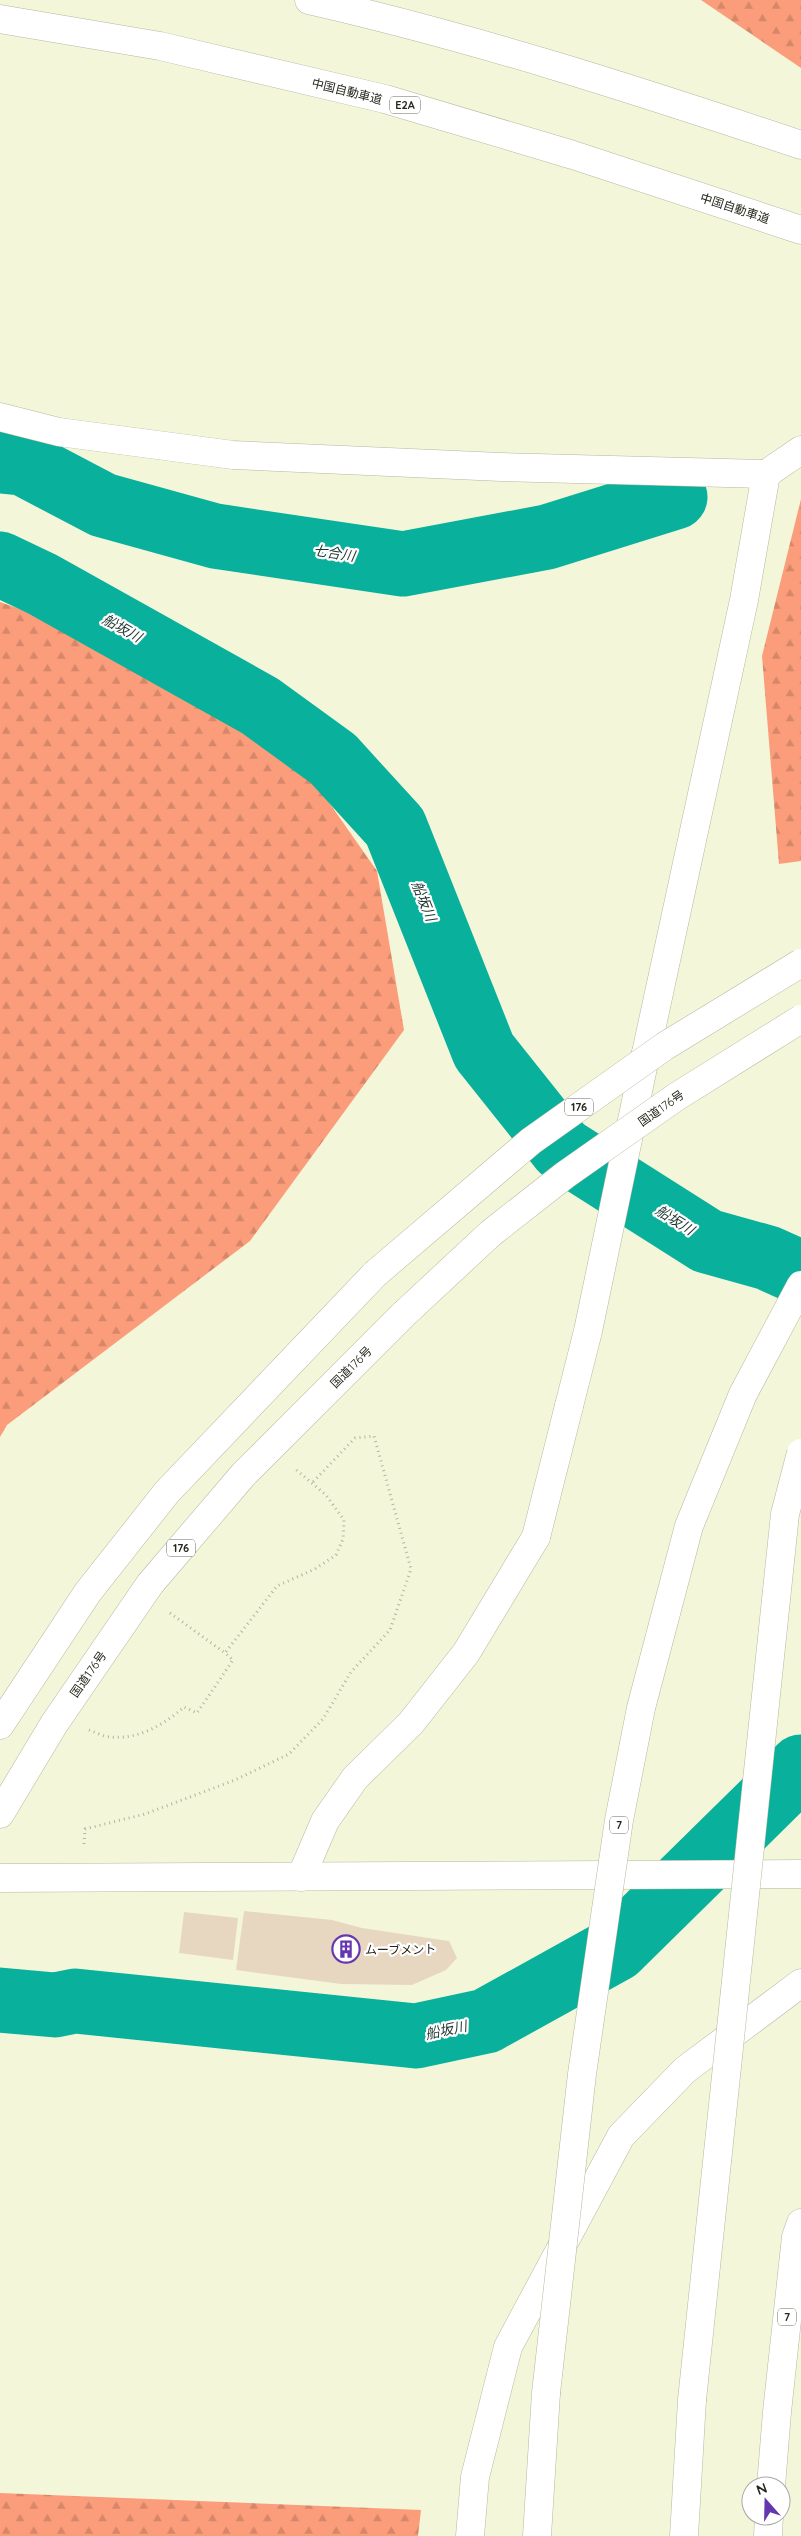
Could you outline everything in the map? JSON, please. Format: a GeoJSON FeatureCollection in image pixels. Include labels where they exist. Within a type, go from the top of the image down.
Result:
{"type":"FeatureCollection","features":[{"type":"Feature","properties":{"kind":"main road"},"geometry":{"type":"LineString","coordinates":[[309,0],[391,18],[602,79],[801,145]]}},
{"type":"Feature","properties":{"kind":"main road","name":"中国自動車道"},"geometry":{"type":"LineString","coordinates":[[0,19],[160,46],[385,100],[573,155],[801,230]]}},
{"type":"Feature","properties":{"kind":"main road"},"geometry":{"type":"LineString","coordinates":[[0,417],[59,432],[234,455],[501,467],[766,474],[801,450]]}},
{"type":"Feature","properties":{"kind":"main road"},"geometry":{"type":"LineString","coordinates":[[301,1877],[325,1821],[355,1778],[411,1723],[466,1653],[536,1537],[588,1331],[744,600],[766,474]]}},
{"type":"Feature","properties":{"kind":"main road","name":"176"},"geometry":{"type":"LineString","coordinates":[[0,1725],[88,1592],[167,1492],[375,1274],[531,1142],[665,1046],[801,963]]}},
{"type":"Feature","properties":{"kind":"main road","name":"国道176号"},"geometry":{"type":"LineString","coordinates":[[0,1814],[54,1724],[150,1584],[243,1476],[404,1314],[491,1233],[565,1175],[676,1097],[801,1019]]}},
{"type":"Feature","properties":{"kind":"main road","name":"7"},"geometry":{"type":"LineString","coordinates":[[537,2536],[546,2393],[582,2074],[619,1820],[641,1708],[689,1526],[743,1394],[801,1285]]}},
{"type":"Feature","properties":{"kind":"main road"},"geometry":{"type":"LineString","coordinates":[[684,2536],[692,2400],[785,1514],[801,1453]]}},
{"type":"Feature","properties":{"kind":"main road"},"geometry":{"type":"LineString","coordinates":[[0,1878],[801,1874]]}},
{"type":"Feature","properties":{"kind":"main road"},"geometry":{"type":"LineString","coordinates":[[470,2536],[475,2477],[508,2347],[621,2136],[684,2070],[801,1983]]}},
{"type":"Feature","properties":{"kind":"main road","name":"7"},"geometry":{"type":"LineString","coordinates":[[772,2476],[796,2237],[801,2222]]}},
{"type":"Feature","properties":{"kind":"path"},"geometry":{"type":"LineString","coordinates":[[83,1851],[85,1829],[154,1811],[236,1780],[289,1754],[322,1719],[351,1672],[390,1630],[411,1569],[374,1436],[356,1438],[312,1482]]}},
{"type":"Feature","properties":{"kind":"path"},"geometry":{"type":"LineString","coordinates":[[225,1653],[277,1586],[315,1569],[336,1555],[342,1539],[344,1520],[326,1495],[292,1466]]}},
{"type":"Feature","properties":{"kind":"path"},"geometry":{"type":"LineString","coordinates":[[89,1730],[110,1738],[135,1736],[168,1721],[184,1707],[197,1714],[233,1660],[170,1613]]}},
{"type":"Feature","properties":{"kind":"green space"},"geometry":{"type":"Polygon","coordinates":[[[701,0],[801,0],[801,68],[701,0]]]}},
{"type":"Feature","properties":{"kind":"green space"},"geometry":{"type":"Polygon","coordinates":[[[801,499],[801,861],[779,864],[762,656],[801,499]]]}},
{"type":"Feature","properties":{"kind":"green space"},"geometry":{"type":"Polygon","coordinates":[[[0,602],[251,691],[377,871],[404,1030],[250,1241],[7,1425],[0,1437],[0,602]]]}},
{"type":"Feature","properties":{"kind":"green space"},"geometry":{"type":"Polygon","coordinates":[[[0,2493],[421,2510],[418,2536],[0,2536],[0,2493]]]}},
{"type":"Feature","properties":{"kind":"building","name":"ムーブメント"},"geometry":{"type":"Polygon","coordinates":[[[244,1911],[332,1920],[362,1928],[449,1941],[457,1958],[446,1970],[412,1985],[341,1984],[236,1970],[244,1911]]]}},
{"type":"Feature","properties":{"kind":"building"},"geometry":{"type":"Polygon","coordinates":[[[184,1912],[238,1918],[233,1960],[179,1953],[184,1912]]]}},
{"type":"Feature","properties":{"kind":"waterway","name":"七合川"},"geometry":{"type":"LineString","coordinates":[[0,461],[23,463],[103,505],[215,536],[403,564],[547,537],[675,497]]}},
{"type":"Feature","properties":{"kind":"waterway","name":"船坂川"},"geometry":{"type":"LineString","coordinates":[[0,564],[42,584],[260,706],[333,759],[395,827],[484,1051],[562,1149],[707,1241],[768,1258],[801,1273]]}},
{"type":"Feature","properties":{"kind":"waterway","name":"船坂川"},"geometry":{"type":"LineString","coordinates":[[0,2000],[55,2005],[75,2001],[416,2036],[486,2021],[616,1949],[801,1767]]}},
{"type":"Feature","properties":{"kind":"place","name":"ムーブメント"},"geometry":{"type":"Point","coordinates":[346,1949]}}]}
